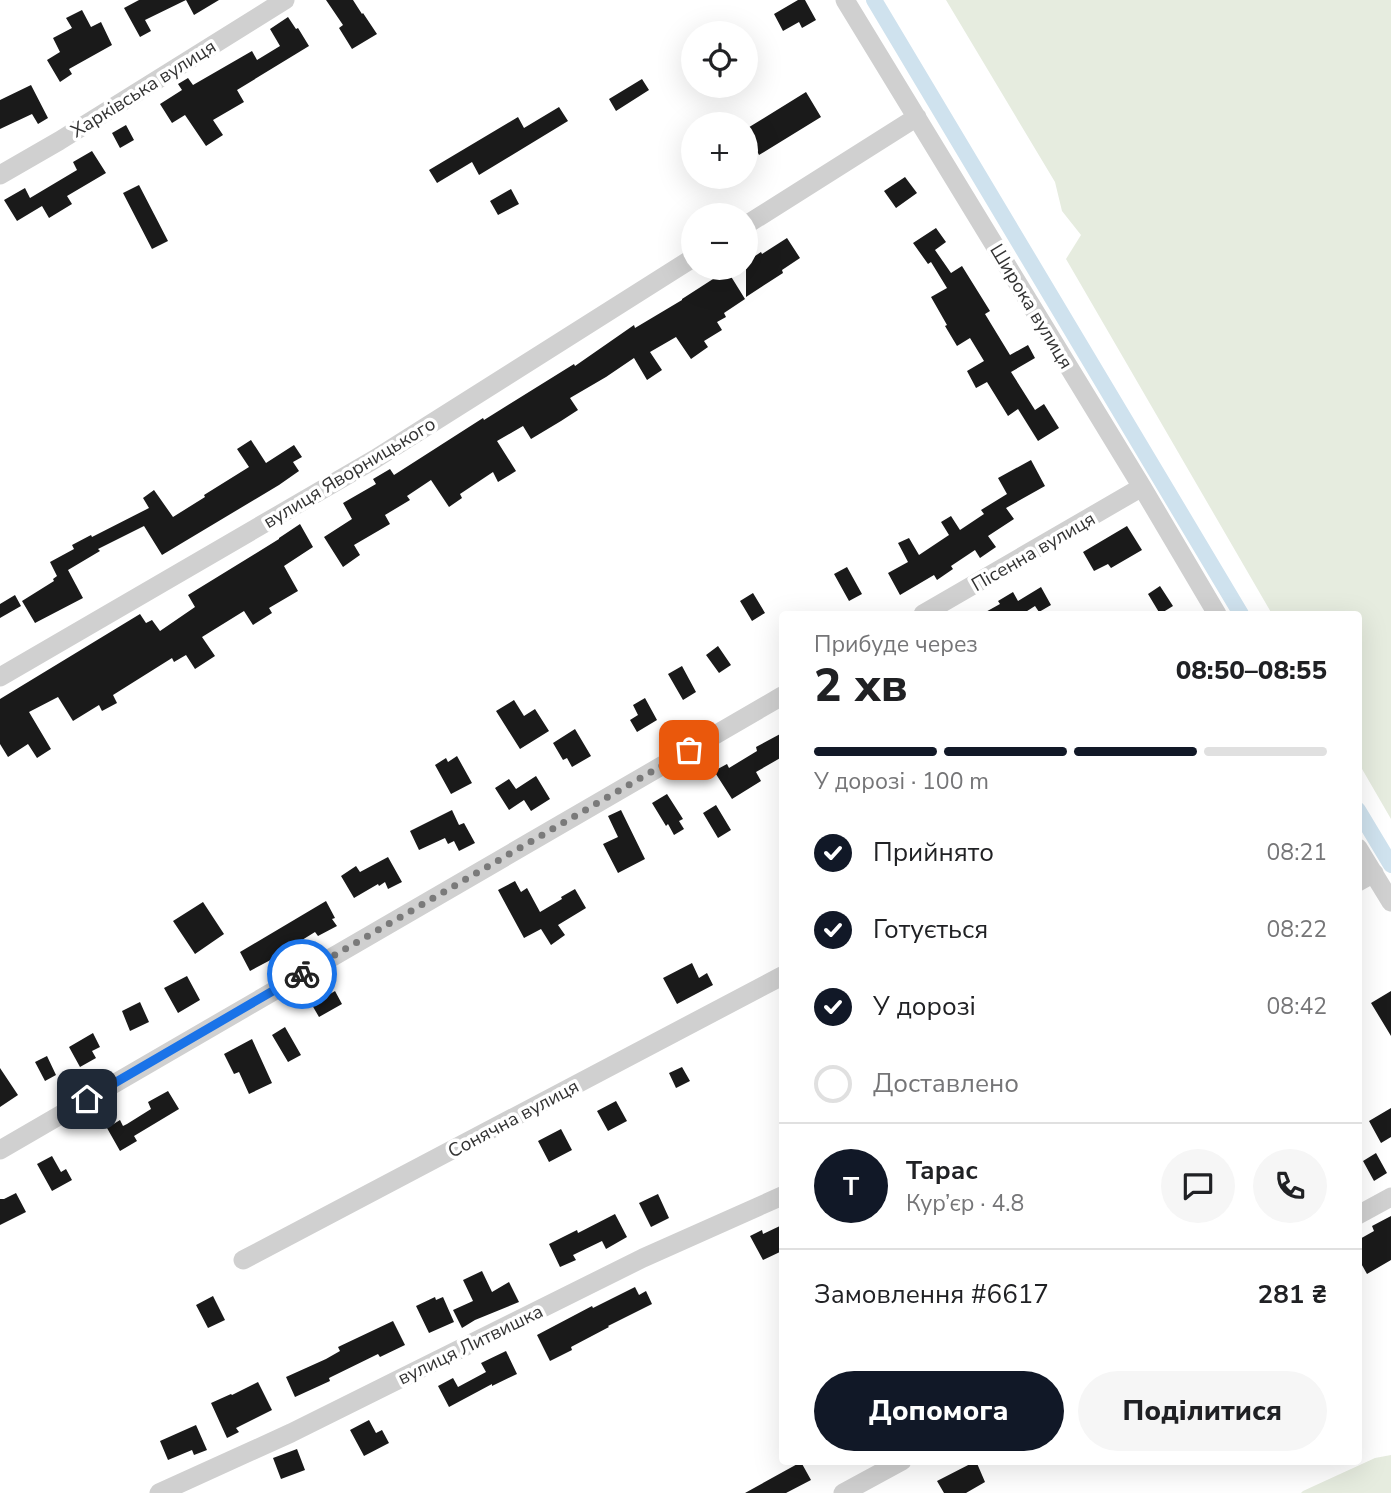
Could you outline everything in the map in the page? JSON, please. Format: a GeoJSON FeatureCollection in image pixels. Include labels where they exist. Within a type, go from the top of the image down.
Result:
{"type":"FeatureCollection","features":[{"type":"Feature","properties":{"kind":"street","name":"Харківська вулиця"},"geometry":{"type":"LineString","coordinates":[[0,175],[285,0]]}},
{"type":"Feature","properties":{"kind":"street","name":"Широка вулиця"},"geometry":{"type":"LineString","coordinates":[[845,0],[1215,611]]}},
{"type":"Feature","properties":{"kind":"street"},"geometry":{"type":"LineString","coordinates":[[758,217],[917,117]]}},
{"type":"Feature","properties":{"kind":"street","name":"вулиця Яворницького"},"geometry":{"type":"LineString","coordinates":[[0,677],[376,459],[681,266]]}},
{"type":"Feature","properties":{"kind":"street","name":"Пісенна вулиця"},"geometry":{"type":"LineString","coordinates":[[928,611],[1142,487]]}},
{"type":"Feature","properties":{"kind":"street"},"geometry":{"type":"LineString","coordinates":[[0,1150],[779,698]]}},
{"type":"Feature","properties":{"kind":"street"},"geometry":{"type":"LineString","coordinates":[[1366,878],[1391,902]]}},
{"type":"Feature","properties":{"kind":"street","name":"Сонячна вулиця"},"geometry":{"type":"LineString","coordinates":[[243,1260],[779,978]]}},
{"type":"Feature","properties":{"kind":"street","name":"вулиця Литвишка"},"geometry":{"type":"LineString","coordinates":[[159,1493],[292,1433],[643,1258],[779,1197]]}},
{"type":"Feature","properties":{"kind":"street"},"geometry":{"type":"LineString","coordinates":[[1362,1213],[1391,1197]]}},
{"type":"Feature","properties":{"kind":"street"},"geometry":{"type":"LineString","coordinates":[[843,1493],[895,1465]]}},
{"type":"Feature","properties":{"kind":"shaded area"},"geometry":{"type":"Polygon","coordinates":[[[946,0],[1391,0],[1391,819],[1362,769],[1362,611],[1270,611],[1066,259],[1081,235],[1062,211],[1055,182],[946,0]]]}},
{"type":"Feature","properties":{"kind":"shaded area"},"geometry":{"type":"Polygon","coordinates":[[[1391,1455],[1391,1493],[1301,1493],[1303,1491],[1375,1458],[1391,1455]]]}},
{"type":"Feature","properties":{"kind":"building"},"geometry":{"type":"Polygon","coordinates":[[[139,0],[186,0],[145,20],[151,31],[140,37],[124,8],[139,0]]]}},
{"type":"Feature","properties":{"kind":"building"},"geometry":{"type":"Polygon","coordinates":[[[186,0],[219,0],[194,15],[186,0]]]}},
{"type":"Feature","properties":{"kind":"building"},"geometry":{"type":"Polygon","coordinates":[[[326,0],[353,0],[377,34],[352,49],[339,28],[343,25],[326,0]]]}},
{"type":"Feature","properties":{"kind":"building"},"geometry":{"type":"Polygon","coordinates":[[[798,0],[805,0],[816,20],[802,28],[799,22],[783,31],[774,14],[798,0]]]}},
{"type":"Feature","properties":{"kind":"building"},"geometry":{"type":"Polygon","coordinates":[[[82,10],[91,27],[101,22],[112,45],[69,69],[72,74],[60,82],[47,60],[60,52],[53,38],[72,28],[66,18],[82,10]]]}},
{"type":"Feature","properties":{"kind":"building"},"geometry":{"type":"Polygon","coordinates":[[[288,17],[309,46],[237,90],[244,102],[213,120],[223,135],[206,146],[185,115],[172,123],[160,104],[182,90],[178,84],[188,78],[193,85],[252,51],[257,60],[280,46],[270,29],[288,17]]]}},
{"type":"Feature","properties":{"kind":"building"},"geometry":{"type":"Polygon","coordinates":[[[642,79],[649,90],[616,111],[609,99],[642,79]]]}},
{"type":"Feature","properties":{"kind":"building"},"geometry":{"type":"Polygon","coordinates":[[[31,85],[48,118],[38,124],[32,114],[0,129],[0,100],[31,85]]]}},
{"type":"Feature","properties":{"kind":"building"},"geometry":{"type":"Polygon","coordinates":[[[806,92],[821,117],[759,155],[758,122],[806,92]]]}},
{"type":"Feature","properties":{"kind":"building"},"geometry":{"type":"Polygon","coordinates":[[[559,107],[568,121],[479,175],[472,162],[437,183],[429,170],[518,117],[524,128],[559,107]]]}},
{"type":"Feature","properties":{"kind":"building"},"geometry":{"type":"Polygon","coordinates":[[[126,125],[134,140],[120,148],[112,133],[126,125]]]}},
{"type":"Feature","properties":{"kind":"building"},"geometry":{"type":"Polygon","coordinates":[[[92,151],[106,173],[67,196],[72,204],[49,218],[42,206],[17,221],[4,200],[25,188],[30,198],[77,170],[73,162],[92,151]]]}},
{"type":"Feature","properties":{"kind":"building"},"geometry":{"type":"Polygon","coordinates":[[[905,177],[917,193],[896,208],[884,191],[905,177]]]}},
{"type":"Feature","properties":{"kind":"building"},"geometry":{"type":"Polygon","coordinates":[[[139,185],[168,241],[152,249],[123,193],[139,185]]]}},
{"type":"Feature","properties":{"kind":"building"},"geometry":{"type":"Polygon","coordinates":[[[511,189],[519,204],[498,215],[490,201],[511,189]]]}},
{"type":"Feature","properties":{"kind":"building"},"geometry":{"type":"Polygon","coordinates":[[[936,228],[946,242],[935,250],[951,273],[962,266],[990,311],[985,314],[1010,355],[1028,345],[1035,358],[1011,372],[1035,410],[1044,404],[1059,428],[1038,441],[1018,409],[1008,416],[987,382],[976,388],[967,371],[984,361],[970,338],[957,346],[931,297],[947,288],[931,262],[928,264],[913,243],[936,228]]]}},
{"type":"Feature","properties":{"kind":"building"},"geometry":{"type":"Polygon","coordinates":[[[787,238],[800,258],[782,270],[783,273],[746,297],[746,280],[758,280],[758,254],[787,238]]]}},
{"type":"Feature","properties":{"kind":"building"},"geometry":{"type":"Polygon","coordinates":[[[711,280],[733,280],[745,299],[724,313],[726,317],[717,322],[722,330],[704,341],[708,347],[691,359],[676,337],[650,352],[662,370],[647,380],[634,358],[570,398],[578,410],[561,421],[531,439],[523,426],[497,441],[516,471],[498,482],[493,472],[460,494],[462,498],[449,507],[431,480],[407,496],[410,500],[385,515],[390,524],[354,545],[360,555],[343,567],[324,537],[352,519],[343,503],[376,484],[373,479],[390,469],[394,475],[483,418],[484,420],[574,364],[575,366],[634,325],[635,328],[711,280]]]}},
{"type":"Feature","properties":{"kind":"building"},"geometry":{"type":"Polygon","coordinates":[[[251,440],[266,463],[294,445],[302,457],[293,462],[299,471],[162,555],[144,526],[98,549],[100,551],[68,570],[83,598],[35,623],[22,601],[54,581],[57,576],[50,562],[74,549],[72,545],[149,508],[143,498],[154,490],[173,517],[249,467],[237,449],[251,440]]]}},
{"type":"Feature","properties":{"kind":"building"},"geometry":{"type":"Polygon","coordinates":[[[1031,460],[1045,486],[1006,508],[1014,519],[988,536],[996,547],[980,558],[975,550],[951,566],[953,569],[937,580],[934,575],[900,595],[888,573],[908,562],[898,543],[909,538],[919,555],[949,535],[941,522],[951,516],[960,530],[984,514],[981,510],[1007,494],[998,478],[1031,460]]]}},
{"type":"Feature","properties":{"kind":"building"},"geometry":{"type":"Polygon","coordinates":[[[300,524],[313,547],[284,566],[298,591],[269,608],[272,613],[253,625],[244,611],[202,637],[215,656],[195,669],[186,655],[174,662],[172,658],[113,695],[117,703],[102,711],[99,705],[73,721],[58,697],[29,712],[51,749],[37,758],[28,744],[8,757],[0,744],[0,699],[140,614],[146,623],[152,620],[160,631],[195,607],[188,595],[300,524]]]}},
{"type":"Feature","properties":{"kind":"building"},"geometry":{"type":"Polygon","coordinates":[[[1127,526],[1142,550],[1111,568],[1108,564],[1094,571],[1083,552],[1127,526]]]}},
{"type":"Feature","properties":{"kind":"building"},"geometry":{"type":"Polygon","coordinates":[[[847,567],[862,594],[849,601],[834,574],[847,567]]]}},
{"type":"Feature","properties":{"kind":"building"},"geometry":{"type":"Polygon","coordinates":[[[1160,586],[1173,606],[1165,611],[1158,611],[1148,594],[1160,586]]]}},
{"type":"Feature","properties":{"kind":"building"},"geometry":{"type":"Polygon","coordinates":[[[1041,587],[1051,605],[1041,611],[1035,606],[1027,611],[987,611],[1013,592],[1018,601],[1041,587]]]}},
{"type":"Feature","properties":{"kind":"building"},"geometry":{"type":"Polygon","coordinates":[[[753,593],[765,613],[752,621],[740,601],[753,593]]]}},
{"type":"Feature","properties":{"kind":"building"},"geometry":{"type":"Polygon","coordinates":[[[15,595],[21,606],[0,618],[0,604],[15,595]]]}},
{"type":"Feature","properties":{"kind":"building"},"geometry":{"type":"Polygon","coordinates":[[[718,646],[731,665],[719,673],[706,655],[718,646]]]}},
{"type":"Feature","properties":{"kind":"building"},"geometry":{"type":"Polygon","coordinates":[[[682,666],[696,692],[683,700],[668,674],[682,666]]]}},
{"type":"Feature","properties":{"kind":"building"},"geometry":{"type":"Polygon","coordinates":[[[645,698],[657,720],[637,732],[630,720],[638,715],[633,705],[645,698]]]}},
{"type":"Feature","properties":{"kind":"building"},"geometry":{"type":"Polygon","coordinates":[[[514,700],[524,716],[535,709],[549,731],[520,749],[496,711],[514,700]]]}},
{"type":"Feature","properties":{"kind":"building"},"geometry":{"type":"Polygon","coordinates":[[[575,729],[591,756],[572,767],[567,758],[563,760],[553,743],[575,729]]]}},
{"type":"Feature","properties":{"kind":"building"},"geometry":{"type":"Polygon","coordinates":[[[779,735],[779,759],[756,772],[761,781],[732,799],[714,771],[727,764],[729,768],[757,751],[756,747],[779,735]]]}},
{"type":"Feature","properties":{"kind":"building"},"geometry":{"type":"Polygon","coordinates":[[[457,756],[472,783],[451,794],[435,765],[446,758],[448,762],[457,756]]]}},
{"type":"Feature","properties":{"kind":"building"},"geometry":{"type":"Polygon","coordinates":[[[536,776],[550,799],[531,811],[524,800],[509,810],[495,788],[509,779],[516,789],[536,776]]]}},
{"type":"Feature","properties":{"kind":"building"},"geometry":{"type":"Polygon","coordinates":[[[667,794],[683,819],[679,821],[684,829],[674,835],[652,803],[667,794]]]}},
{"type":"Feature","properties":{"kind":"building"},"geometry":{"type":"Polygon","coordinates":[[[716,805],[731,830],[718,838],[703,813],[716,805]]]}},
{"type":"Feature","properties":{"kind":"building"},"geometry":{"type":"Polygon","coordinates":[[[452,810],[459,825],[464,823],[475,843],[459,851],[454,841],[448,844],[445,838],[419,850],[410,831],[452,810]]]}},
{"type":"Feature","properties":{"kind":"building"},"geometry":{"type":"Polygon","coordinates":[[[621,810],[645,859],[618,873],[603,844],[618,837],[608,816],[621,810]]]}},
{"type":"Feature","properties":{"kind":"building"},"geometry":{"type":"Polygon","coordinates":[[[388,857],[402,882],[388,889],[385,882],[379,886],[378,884],[354,898],[341,876],[356,866],[360,872],[388,857]]]}},
{"type":"Feature","properties":{"kind":"building"},"geometry":{"type":"Polygon","coordinates":[[[515,881],[521,892],[527,888],[540,912],[575,889],[586,908],[558,925],[565,935],[551,945],[541,929],[524,938],[498,890],[515,881]]]}},
{"type":"Feature","properties":{"kind":"building"},"geometry":{"type":"Polygon","coordinates":[[[326,901],[337,926],[318,936],[315,932],[294,945],[296,950],[250,971],[240,952],[326,901]]]}},
{"type":"Feature","properties":{"kind":"building"},"geometry":{"type":"Polygon","coordinates":[[[203,902],[224,934],[195,954],[173,921],[203,902]]]}},
{"type":"Feature","properties":{"kind":"building"},"geometry":{"type":"Polygon","coordinates":[[[692,963],[699,978],[707,973],[713,985],[677,1004],[663,978],[692,963]]]}},
{"type":"Feature","properties":{"kind":"building"},"geometry":{"type":"Polygon","coordinates":[[[187,976],[200,1000],[178,1013],[164,988],[187,976]]]}},
{"type":"Feature","properties":{"kind":"building"},"geometry":{"type":"Polygon","coordinates":[[[335,991],[342,1004],[319,1017],[312,1005],[335,991]]]}},
{"type":"Feature","properties":{"kind":"building"},"geometry":{"type":"Polygon","coordinates":[[[1391,991],[1391,1036],[1371,1003],[1391,991]]]}},
{"type":"Feature","properties":{"kind":"building"},"geometry":{"type":"Polygon","coordinates":[[[140,1002],[149,1022],[130,1031],[122,1011],[140,1002]]]}},
{"type":"Feature","properties":{"kind":"building"},"geometry":{"type":"Polygon","coordinates":[[[285,1027],[301,1055],[288,1062],[272,1035],[285,1027]]]}},
{"type":"Feature","properties":{"kind":"building"},"geometry":{"type":"Polygon","coordinates":[[[93,1033],[100,1047],[92,1051],[96,1058],[80,1067],[69,1047],[93,1033]]]}},
{"type":"Feature","properties":{"kind":"building"},"geometry":{"type":"Polygon","coordinates":[[[252,1039],[272,1083],[249,1094],[239,1072],[234,1074],[224,1054],[252,1039]]]}},
{"type":"Feature","properties":{"kind":"building"},"geometry":{"type":"Polygon","coordinates":[[[47,1056],[56,1075],[45,1081],[35,1062],[47,1056]]]}},
{"type":"Feature","properties":{"kind":"building"},"geometry":{"type":"Polygon","coordinates":[[[682,1067],[690,1081],[676,1088],[669,1073],[682,1067]]]}},
{"type":"Feature","properties":{"kind":"building"},"geometry":{"type":"Polygon","coordinates":[[[0,1068],[18,1095],[0,1107],[0,1068]]]}},
{"type":"Feature","properties":{"kind":"building"},"geometry":{"type":"Polygon","coordinates":[[[168,1091],[179,1109],[134,1136],[137,1141],[120,1151],[107,1128],[120,1120],[123,1126],[127,1124],[151,1109],[148,1102],[168,1091]]]}},
{"type":"Feature","properties":{"kind":"building"},"geometry":{"type":"Polygon","coordinates":[[[616,1101],[627,1121],[608,1131],[597,1111],[616,1101]]]}},
{"type":"Feature","properties":{"kind":"building"},"geometry":{"type":"Polygon","coordinates":[[[1391,1108],[1391,1137],[1381,1143],[1369,1121],[1391,1108]]]}},
{"type":"Feature","properties":{"kind":"building"},"geometry":{"type":"Polygon","coordinates":[[[561,1129],[572,1150],[549,1162],[538,1141],[561,1129]]]}},
{"type":"Feature","properties":{"kind":"building"},"geometry":{"type":"Polygon","coordinates":[[[1376,1153],[1387,1173],[1374,1181],[1363,1161],[1376,1153]]]}},
{"type":"Feature","properties":{"kind":"building"},"geometry":{"type":"Polygon","coordinates":[[[52,1156],[61,1172],[66,1169],[72,1180],[52,1191],[37,1164],[52,1156]]]}},
{"type":"Feature","properties":{"kind":"building"},"geometry":{"type":"Polygon","coordinates":[[[16,1193],[26,1212],[0,1225],[0,1199],[16,1193]]]}},
{"type":"Feature","properties":{"kind":"building"},"geometry":{"type":"Polygon","coordinates":[[[658,1194],[669,1218],[651,1227],[639,1203],[658,1194]]]}},
{"type":"Feature","properties":{"kind":"building"},"geometry":{"type":"Polygon","coordinates":[[[615,1214],[627,1237],[606,1249],[602,1241],[573,1255],[576,1260],[560,1267],[549,1244],[615,1214]]]}},
{"type":"Feature","properties":{"kind":"building"},"geometry":{"type":"Polygon","coordinates":[[[1391,1216],[1391,1260],[1367,1274],[1362,1265],[1362,1238],[1374,1231],[1372,1226],[1391,1216]]]}},
{"type":"Feature","properties":{"kind":"building"},"geometry":{"type":"Polygon","coordinates":[[[779,1226],[779,1252],[763,1260],[750,1236],[762,1230],[763,1234],[779,1226]]]}},
{"type":"Feature","properties":{"kind":"building"},"geometry":{"type":"Polygon","coordinates":[[[482,1271],[492,1292],[509,1282],[519,1302],[462,1328],[453,1310],[473,1301],[463,1280],[482,1271]]]}},
{"type":"Feature","properties":{"kind":"building"},"geometry":{"type":"Polygon","coordinates":[[[635,1287],[639,1295],[646,1291],[652,1304],[608,1326],[550,1361],[537,1335],[635,1287]]]}},
{"type":"Feature","properties":{"kind":"building"},"geometry":{"type":"Polygon","coordinates":[[[213,1296],[225,1320],[208,1328],[196,1305],[213,1296]]]}},
{"type":"Feature","properties":{"kind":"building"},"geometry":{"type":"Polygon","coordinates":[[[435,1297],[436,1300],[443,1297],[454,1322],[429,1333],[416,1306],[435,1297]]]}},
{"type":"Feature","properties":{"kind":"building"},"geometry":{"type":"Polygon","coordinates":[[[393,1321],[405,1345],[380,1357],[378,1354],[295,1397],[286,1377],[326,1359],[340,1351],[338,1347],[393,1321]]]}},
{"type":"Feature","properties":{"kind":"building"},"geometry":{"type":"Polygon","coordinates":[[[506,1351],[517,1374],[449,1407],[438,1386],[453,1378],[458,1387],[486,1372],[481,1363],[506,1351]]]}},
{"type":"Feature","properties":{"kind":"building"},"geometry":{"type":"Polygon","coordinates":[[[258,1382],[272,1410],[236,1428],[239,1432],[227,1438],[211,1403],[258,1382]]]}},
{"type":"Feature","properties":{"kind":"building"},"geometry":{"type":"Polygon","coordinates":[[[369,1420],[376,1433],[382,1430],[389,1443],[364,1456],[350,1430],[369,1420]]]}},
{"type":"Feature","properties":{"kind":"building"},"geometry":{"type":"Polygon","coordinates":[[[196,1425],[207,1450],[194,1455],[192,1450],[168,1460],[160,1441],[196,1425]]]}},
{"type":"Feature","properties":{"kind":"building"},"geometry":{"type":"Polygon","coordinates":[[[297,1449],[305,1470],[281,1479],[273,1458],[297,1449]]]}},
{"type":"Feature","properties":{"kind":"building"},"geometry":{"type":"Polygon","coordinates":[[[796,1465],[803,1465],[811,1480],[786,1493],[745,1493],[796,1465]]]}},
{"type":"Feature","properties":{"kind":"building"},"geometry":{"type":"Polygon","coordinates":[[[968,1465],[978,1465],[985,1482],[966,1493],[944,1493],[937,1481],[968,1465]]]}},
{"type":"Feature","properties":{"kind":"waterway"},"geometry":{"type":"LineString","coordinates":[[874,0],[1239,611]]}},
{"type":"Feature","properties":{"kind":"waterway"},"geometry":{"type":"LineString","coordinates":[[1362,817],[1391,865]]}},
{"type":"Feature","properties":{"kind":"way so far"},"geometry":{"type":"LineString","coordinates":[[302,974],[689,750]]}},
{"type":"Feature","properties":{"kind":"route"},"geometry":{"type":"LineString","coordinates":[[87,1099],[302,974]]}}]}
